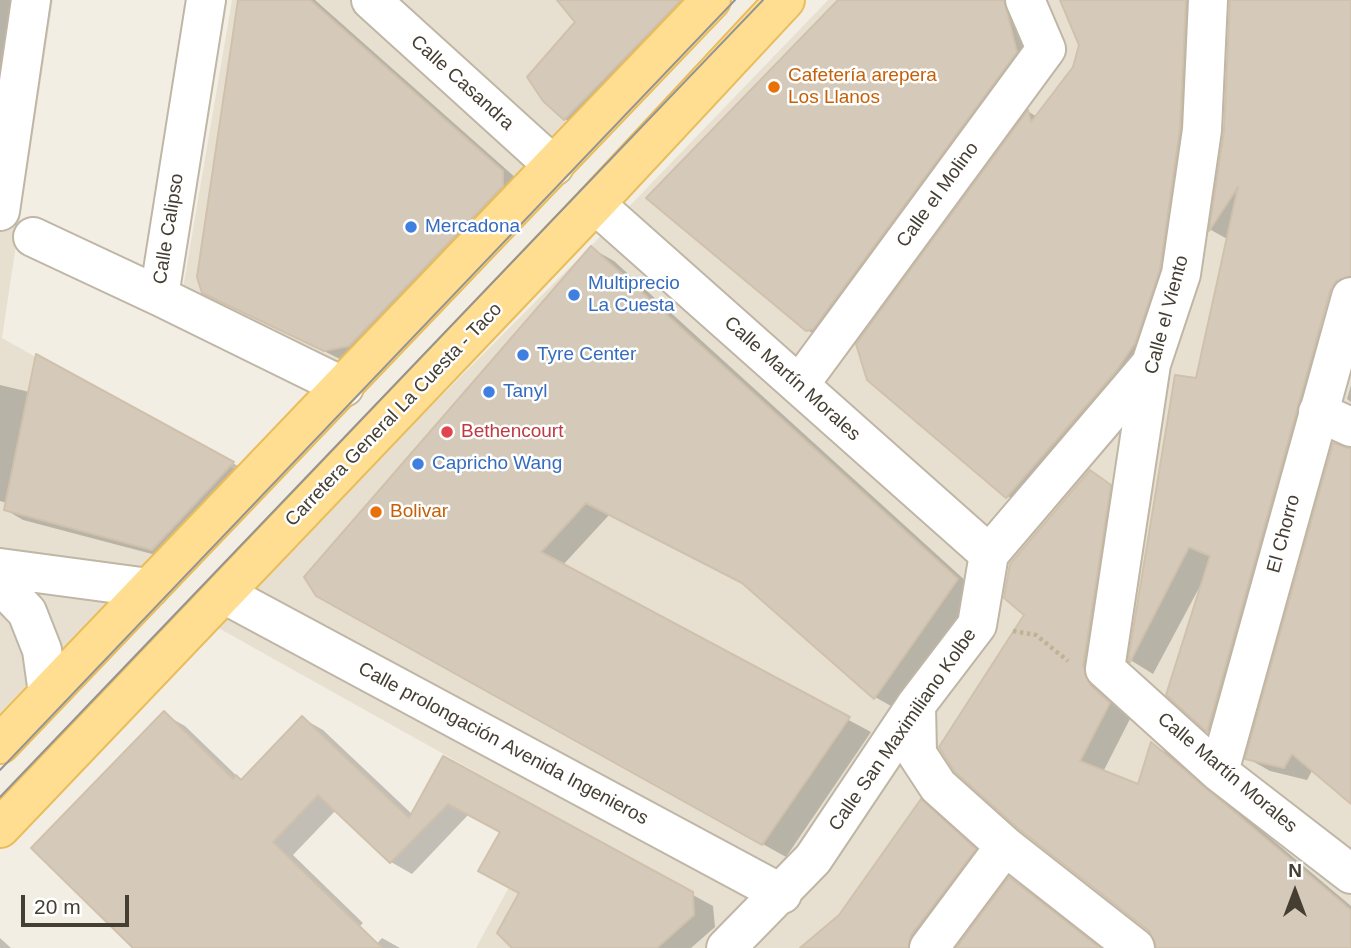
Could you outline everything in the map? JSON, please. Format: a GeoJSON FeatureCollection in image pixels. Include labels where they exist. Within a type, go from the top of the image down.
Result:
{"type":"FeatureCollection","features":[{"type":"Feature","properties":{"kind":"main road"},"geometry":{"type":"LineString","coordinates":[[0,744],[711,0]]}},
{"type":"Feature","properties":{"kind":"main road","name":"Carretera General La Cuesta - Taco"},"geometry":{"type":"LineString","coordinates":[[0,828],[595,204],[785,0]]}},
{"type":"Feature","properties":{"kind":"street"},"geometry":{"type":"LineString","coordinates":[[0,211],[3,170],[31,0]]}},
{"type":"Feature","properties":{"kind":"street","name":"Calle Calipso"},"geometry":{"type":"LineString","coordinates":[[206,0],[159,296],[344,387]]}},
{"type":"Feature","properties":{"kind":"street","name":"Calle Casandra"},"geometry":{"type":"LineString","coordinates":[[371,0],[554,166]]}},
{"type":"Feature","properties":{"kind":"street","name":"Calle el Molino"},"geometry":{"type":"LineString","coordinates":[[799,385],[1046,49],[1025,0]]}},
{"type":"Feature","properties":{"kind":"street","name":"Calle el Viento"},"geometry":{"type":"LineString","coordinates":[[1105,670],[1151,364],[1181,274],[1202,130],[1208,0]]}},
{"type":"Feature","properties":{"kind":"street","name":"Calle Martín Morales"},"geometry":{"type":"LineString","coordinates":[[595,204],[989,554]]}},
{"type":"Feature","properties":{"kind":"street"},"geometry":{"type":"LineString","coordinates":[[33,237],[159,296]]}},
{"type":"Feature","properties":{"kind":"street","name":"El Chorro"},"geometry":{"type":"LineString","coordinates":[[1219,772],[1335,419],[1351,297]]}},
{"type":"Feature","properties":{"kind":"street"},"geometry":{"type":"LineString","coordinates":[[989,554],[1151,364]]}},
{"type":"Feature","properties":{"kind":"street","name":"Calle San Maximiliano Kolbe"},"geometry":{"type":"LineString","coordinates":[[726,948],[782,894],[813,859],[916,705],[977,625],[989,554]]}},
{"type":"Feature","properties":{"kind":"street"},"geometry":{"type":"LineString","coordinates":[[0,568],[149,587]]}},
{"type":"Feature","properties":{"kind":"street"},"geometry":{"type":"LineString","coordinates":[[0,584],[27,612],[42,650],[48,693]]}},
{"type":"Feature","properties":{"kind":"street","name":"Calle prolongación Avenida Ingenieros"},"geometry":{"type":"LineString","coordinates":[[224,594],[782,894]]}},
{"type":"Feature","properties":{"kind":"street","name":"Calle Martín Morales"},"geometry":{"type":"LineString","coordinates":[[1105,670],[1219,772],[1351,874]]}},
{"type":"Feature","properties":{"kind":"street"},"geometry":{"type":"LineString","coordinates":[[916,705],[917,754],[938,786],[1005,846],[1135,948]]}},
{"type":"Feature","properties":{"kind":"street"},"geometry":{"type":"LineString","coordinates":[[863,786],[895,780],[938,786]]}},
{"type":"Feature","properties":{"kind":"street"},"geometry":{"type":"LineString","coordinates":[[929,948],[1005,846]]}},
{"type":"Feature","properties":{"kind":"path"},"geometry":{"type":"LineString","coordinates":[[977,625],[1035,635],[1083,673],[1105,670]]}},
{"type":"Feature","properties":{"kind":"shaded area"},"geometry":{"type":"Polygon","coordinates":[[[0,0],[53,0],[2,338],[236,470],[0,713],[0,0]]]}},
{"type":"Feature","properties":{"kind":"shaded area"},"geometry":{"type":"Polygon","coordinates":[[[232,0],[687,0],[343,364],[183,288],[232,0]]]}},
{"type":"Feature","properties":{"kind":"shaded area"},"geometry":{"type":"Polygon","coordinates":[[[828,0],[1351,0],[1351,948],[476,948],[549,813],[213,625],[591,246],[828,0]]]}},
{"type":"Feature","properties":{"kind":"building"},"geometry":{"type":"Polygon","coordinates":[[[238,0],[310,0],[503,171],[503,186],[349,346],[324,351],[202,293],[197,277],[238,0]]]}},
{"type":"Feature","properties":{"kind":"building"},"geometry":{"type":"Polygon","coordinates":[[[557,0],[681,0],[564,120],[543,101],[527,77],[575,22],[557,0]]]}},
{"type":"Feature","properties":{"kind":"building"},"geometry":{"type":"Polygon","coordinates":[[[838,0],[1004,0],[1017,52],[813,329],[806,331],[646,198],[838,0]]]}},
{"type":"Feature","properties":{"kind":"building"},"geometry":{"type":"Polygon","coordinates":[[[1060,0],[1186,0],[1180,128],[1160,269],[1135,343],[1116,371],[1006,498],[867,380],[856,344],[1028,110],[1031,122],[1073,67],[1079,45],[1060,0]]]}},
{"type":"Feature","properties":{"kind":"building"},"geometry":{"type":"Polygon","coordinates":[[[1230,0],[1351,0],[1351,276],[1336,281],[1330,291],[1207,732],[1166,695],[1210,556],[1189,547],[1130,662],[1128,661],[1175,375],[1196,378],[1238,187],[1209,231],[1224,131],[1230,0]]]}},
{"type":"Feature","properties":{"kind":"building"},"geometry":{"type":"Polygon","coordinates":[[[591,246],[958,579],[874,699],[742,583],[586,503],[541,552],[850,717],[762,845],[316,596],[304,577],[591,246]]]}},
{"type":"Feature","properties":{"kind":"building"},"geometry":{"type":"Polygon","coordinates":[[[36,354],[234,462],[152,550],[4,510],[36,354]]]}},
{"type":"Feature","properties":{"kind":"building"},"geometry":{"type":"Polygon","coordinates":[[[1333,443],[1351,449],[1351,804],[1292,754],[1284,768],[1245,759],[1333,443]]]}},
{"type":"Feature","properties":{"kind":"building"},"geometry":{"type":"Polygon","coordinates":[[[1090,470],[1111,485],[1083,666],[1090,685],[1110,703],[1080,761],[1138,784],[1151,742],[1351,910],[1351,948],[1156,948],[1149,931],[1019,829],[955,772],[939,747],[1024,615],[1004,598],[1010,564],[1090,470]]]}},
{"type":"Feature","properties":{"kind":"building"},"geometry":{"type":"Polygon","coordinates":[[[164,711],[233,779],[236,775],[241,780],[302,716],[409,818],[443,756],[693,892],[694,915],[657,948],[512,948],[497,933],[519,893],[478,871],[500,832],[448,804],[390,863],[318,795],[273,842],[382,948],[133,948],[31,848],[164,711]]]}},
{"type":"Feature","properties":{"kind":"building"},"geometry":{"type":"Polygon","coordinates":[[[921,799],[976,849],[911,935],[908,948],[800,948],[839,915],[921,799]]]}},
{"type":"Feature","properties":{"kind":"building"},"geometry":{"type":"Polygon","coordinates":[[[1009,877],[1100,948],[956,948],[1009,877]]]}},
{"type":"Feature","properties":{"kind":"tram line"},"geometry":{"type":"LineString","coordinates":[[0,770],[735,0]]}},
{"type":"Feature","properties":{"kind":"tram line"},"geometry":{"type":"LineString","coordinates":[[0,797],[763,0]]}},
{"type":"Feature","properties":{"kind":"place","name":"Cafetería arepera Los Llanos"},"geometry":{"type":"Point","coordinates":[774,87]}},
{"type":"Feature","properties":{"kind":"place","name":"Mercadona"},"geometry":{"type":"Point","coordinates":[411,227]}},
{"type":"Feature","properties":{"kind":"place","name":"Multiprecio La Cuesta"},"geometry":{"type":"Point","coordinates":[574,295]}},
{"type":"Feature","properties":{"kind":"place","name":"Tyre Center"},"geometry":{"type":"Point","coordinates":[523,355]}},
{"type":"Feature","properties":{"kind":"place","name":"Tanyl"},"geometry":{"type":"Point","coordinates":[489,392]}},
{"type":"Feature","properties":{"kind":"place","name":"Bethencourt"},"geometry":{"type":"Point","coordinates":[447,432]}},
{"type":"Feature","properties":{"kind":"place","name":"Capricho Wang"},"geometry":{"type":"Point","coordinates":[418,464]}},
{"type":"Feature","properties":{"kind":"place","name":"Bolivar"},"geometry":{"type":"Point","coordinates":[376,512]}}]}
